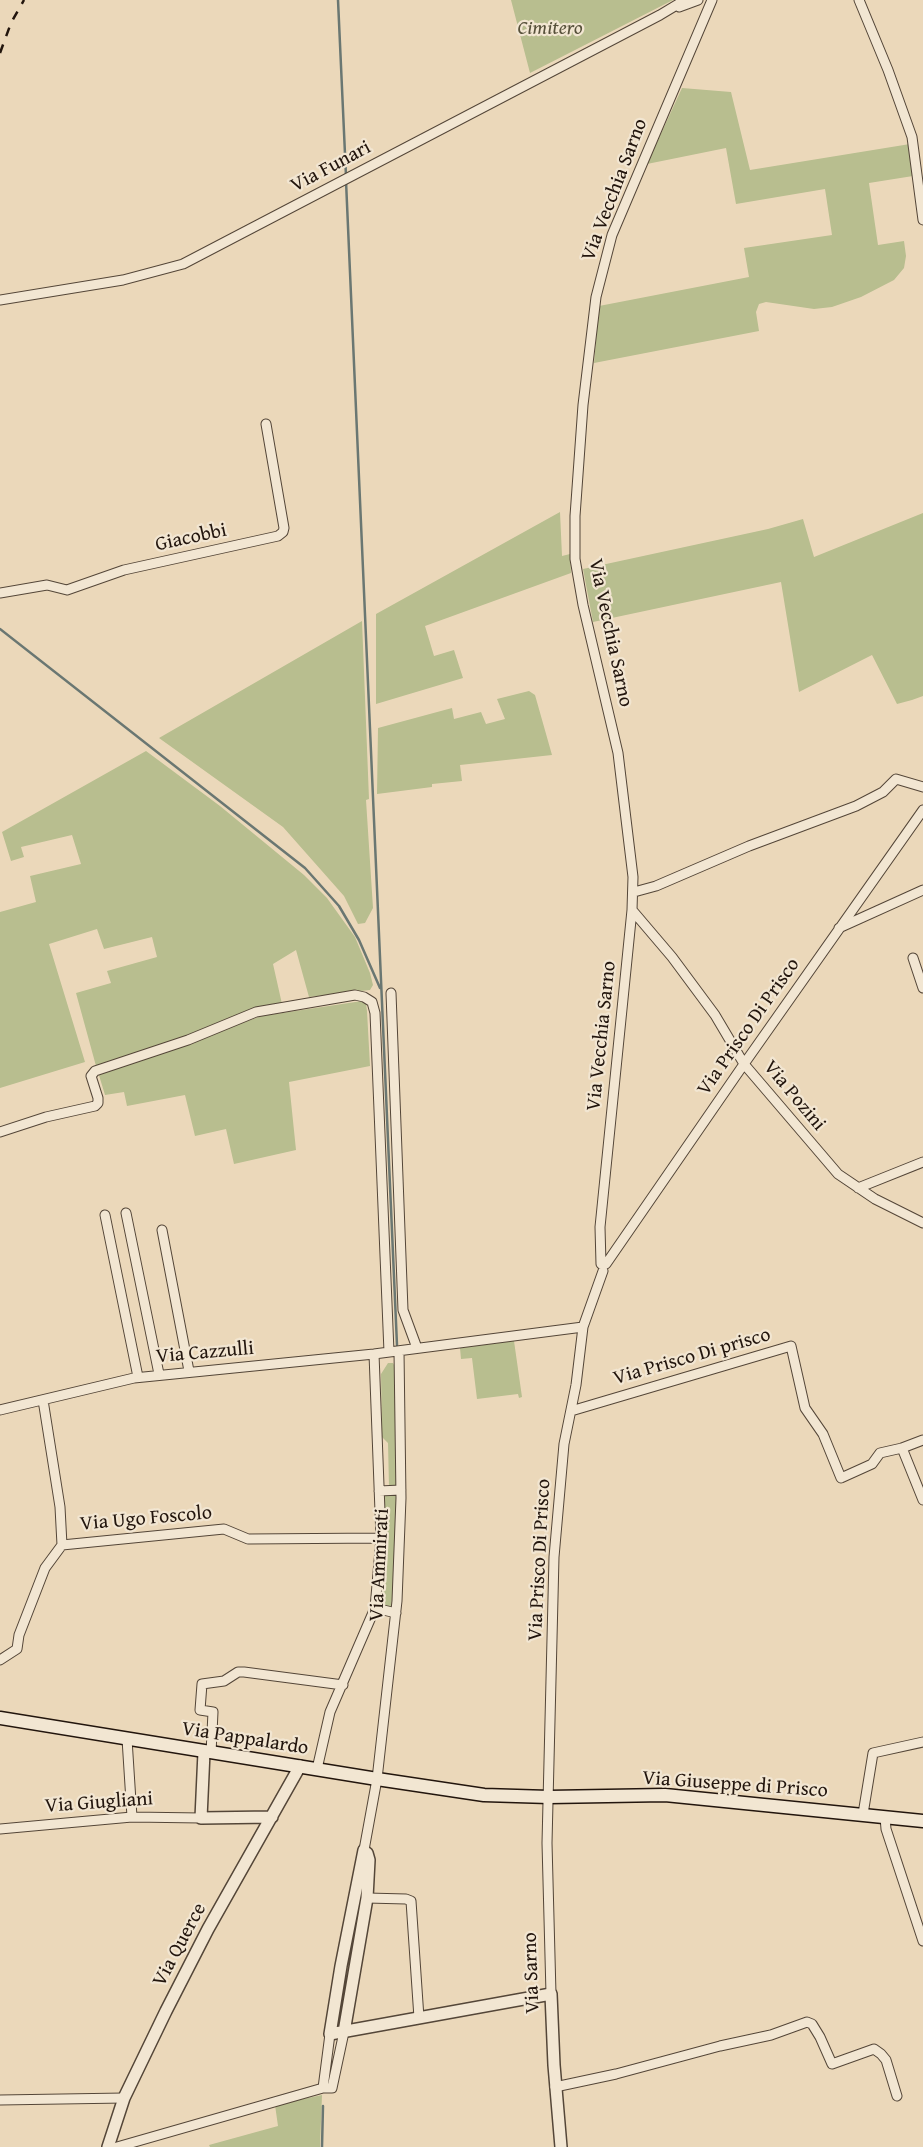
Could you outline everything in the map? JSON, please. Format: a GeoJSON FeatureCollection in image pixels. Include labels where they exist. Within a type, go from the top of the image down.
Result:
{"type":"FeatureCollection","features":[{"type":"Feature","properties":{"kind":"main road","name":"Via Pappalardo"},"geometry":{"type":"LineString","coordinates":[[0,1718],[377,1779],[484,1794]]}},
{"type":"Feature","properties":{"kind":"main road","name":"Via Giuseppe di Prisco"},"geometry":{"type":"LineString","coordinates":[[484,1794],[549,1797],[665,1795],[923,1821]]}},
{"type":"Feature","properties":{"kind":"street","name":"Via Funari"},"geometry":{"type":"LineString","coordinates":[[0,300],[124,280],[183,264],[660,15],[685,0]]}},
{"type":"Feature","properties":{"kind":"street","name":"Via Funari"},"geometry":{"type":"LineString","coordinates":[[660,15],[698,0]]}},
{"type":"Feature","properties":{"kind":"street","name":"Via Vecchia Sarno"},"geometry":{"type":"LineString","coordinates":[[604,1266],[600,1227],[634,892],[618,753],[583,605],[575,559],[577,480],[590,338],[603,267],[612,235],[712,0]]}},
{"type":"Feature","properties":{"kind":"street"},"geometry":{"type":"LineString","coordinates":[[859,0],[888,70],[912,137],[923,220]]}},
{"type":"Feature","properties":{"kind":"street","name":"Giacobbi"},"geometry":{"type":"LineString","coordinates":[[0,593],[46,585],[67,590],[124,570],[278,536],[283,532],[284,528],[266,424]]}},
{"type":"Feature","properties":{"kind":"street"},"geometry":{"type":"LineString","coordinates":[[634,892],[656,886],[749,846],[856,806],[883,792],[896,779],[923,787]]}},
{"type":"Feature","properties":{"kind":"street","name":"Via Prisco Di Prisco"},"geometry":{"type":"LineString","coordinates":[[549,1797],[554,1557],[564,1444],[571,1411],[583,1327],[604,1266],[923,810]]}},
{"type":"Feature","properties":{"kind":"street"},"geometry":{"type":"LineString","coordinates":[[839,928],[923,890]]}},
{"type":"Feature","properties":{"kind":"street","name":"Via Pozini"},"geometry":{"type":"LineString","coordinates":[[632,910],[672,957],[715,1015],[744,1064],[770,1096],[792,1118],[810,1144],[838,1174],[875,1199],[923,1224]]}},
{"type":"Feature","properties":{"kind":"street"},"geometry":{"type":"LineString","coordinates":[[913,958],[923,988]]}},
{"type":"Feature","properties":{"kind":"street"},"geometry":{"type":"LineString","coordinates":[[391,992],[403,1310],[417,1348]]}},
{"type":"Feature","properties":{"kind":"street","name":"Via Ammirati"},"geometry":{"type":"LineString","coordinates":[[0,1132],[46,1117],[94,1106],[98,1103],[92,1076],[95,1071],[188,1040],[256,1012],[356,995],[372,1002],[375,1022],[401,1490],[396,1613],[377,1779],[364,1850]]}},
{"type":"Feature","properties":{"kind":"street"},"geometry":{"type":"LineString","coordinates":[[858,1188],[923,1162]]}},
{"type":"Feature","properties":{"kind":"street"},"geometry":{"type":"LineString","coordinates":[[126,1214],[158,1374]]}},
{"type":"Feature","properties":{"kind":"street"},"geometry":{"type":"LineString","coordinates":[[105,1215],[138,1377]]}},
{"type":"Feature","properties":{"kind":"street"},"geometry":{"type":"LineString","coordinates":[[162,1230],[189,1371]]}},
{"type":"Feature","properties":{"kind":"street","name":"Via Cazzulli"},"geometry":{"type":"LineString","coordinates":[[0,1410],[138,1377],[158,1374],[374,1354],[583,1327]]}},
{"type":"Feature","properties":{"kind":"street","name":"Via Prisco Di prisco"},"geometry":{"type":"LineString","coordinates":[[571,1411],[791,1346],[805,1408],[823,1434],[841,1478],[872,1464],[880,1453],[902,1448]]}},
{"type":"Feature","properties":{"kind":"street","name":"Via Ammirati"},"geometry":{"type":"LineString","coordinates":[[318,1769],[330,1712],[375,1608],[381,1538],[374,1354]]}},
{"type":"Feature","properties":{"kind":"street"},"geometry":{"type":"LineString","coordinates":[[0,1660],[17,1649],[19,1635],[45,1568],[62,1545],[60,1506],[44,1400]]}},
{"type":"Feature","properties":{"kind":"street"},"geometry":{"type":"LineString","coordinates":[[923,1440],[902,1448],[923,1500]]}},
{"type":"Feature","properties":{"kind":"street"},"geometry":{"type":"LineString","coordinates":[[379,1491],[401,1490]]}},
{"type":"Feature","properties":{"kind":"street","name":"Via Ugo Foscolo"},"geometry":{"type":"LineString","coordinates":[[62,1545],[224,1529],[248,1539],[381,1538]]}},
{"type":"Feature","properties":{"kind":"street"},"geometry":{"type":"LineString","coordinates":[[375,1608],[396,1613]]}},
{"type":"Feature","properties":{"kind":"street"},"geometry":{"type":"LineString","coordinates":[[201,1818],[207,1752],[214,1712],[200,1710],[202,1684],[224,1681],[238,1672],[244,1672],[343,1685]]}},
{"type":"Feature","properties":{"kind":"street"},"geometry":{"type":"LineString","coordinates":[[128,1739],[132,1817]]}},
{"type":"Feature","properties":{"kind":"street"},"geometry":{"type":"LineString","coordinates":[[863,1814],[873,1753],[923,1742]]}},
{"type":"Feature","properties":{"kind":"street","name":"Via Querce"},"geometry":{"type":"LineString","coordinates":[[108,2147],[124,2098],[208,1930],[300,1766]]}},
{"type":"Feature","properties":{"kind":"street","name":"Via Sarno"},"geometry":{"type":"LineString","coordinates":[[549,1797],[547,1843],[551,1994],[555,2087],[561,2147]]}},
{"type":"Feature","properties":{"kind":"street","name":"Via Giugliani"},"geometry":{"type":"LineString","coordinates":[[0,1829],[132,1817],[272,1817]]}},
{"type":"Feature","properties":{"kind":"street"},"geometry":{"type":"LineString","coordinates":[[885,1817],[886,1829],[923,1940]]}},
{"type":"Feature","properties":{"kind":"street"},"geometry":{"type":"LineString","coordinates":[[117,2147],[323,2088],[332,2088],[335,2084],[367,1898],[369,1860],[364,1850]]}},
{"type":"Feature","properties":{"kind":"street"},"geometry":{"type":"LineString","coordinates":[[323,2088],[341,1966],[364,1850]]}},
{"type":"Feature","properties":{"kind":"street"},"geometry":{"type":"LineString","coordinates":[[367,1898],[406,1899],[410,1901],[412,1906],[419,2018]]}},
{"type":"Feature","properties":{"kind":"street"},"geometry":{"type":"LineString","coordinates":[[330,2034],[551,1994]]}},
{"type":"Feature","properties":{"kind":"street"},"geometry":{"type":"LineString","coordinates":[[555,2087],[608,2076],[720,2046],[770,2035],[807,2022],[812,2024],[820,2037],[832,2064],[874,2050],[881,2054],[886,2060],[897,2096]]}},
{"type":"Feature","properties":{"kind":"street"},"geometry":{"type":"LineString","coordinates":[[0,2100],[124,2098]]}},
{"type":"Feature","properties":{"kind":"green space","name":"Cimitero"},"geometry":{"type":"Polygon","coordinates":[[[511,0],[673,0],[530,73],[511,0]]]}},
{"type":"Feature","properties":{"kind":"green space"},"geometry":{"type":"Polygon","coordinates":[[[682,88],[731,92],[750,170],[910,144],[913,176],[869,183],[878,245],[904,241],[906,256],[904,268],[894,280],[861,297],[832,307],[814,309],[766,302],[759,304],[756,312],[759,331],[594,363],[599,306],[749,277],[744,248],[832,235],[825,189],[736,204],[726,148],[647,164],[682,88]]]}},
{"type":"Feature","properties":{"kind":"green space"},"geometry":{"type":"Polygon","coordinates":[[[560,512],[562,556],[570,554],[571,573],[425,626],[434,656],[454,650],[463,678],[376,704],[376,614],[560,512]]]}},
{"type":"Feature","properties":{"kind":"green space"},"geometry":{"type":"Polygon","coordinates":[[[923,513],[923,696],[912,700],[897,704],[872,655],[799,692],[781,582],[593,622],[583,569],[768,529],[803,519],[814,557],[923,513]]]}},
{"type":"Feature","properties":{"kind":"green space"},"geometry":{"type":"Polygon","coordinates":[[[362,621],[369,799],[366,800],[373,908],[365,923],[358,924],[344,896],[283,827],[159,738],[362,621]]]}},
{"type":"Feature","properties":{"kind":"green space"},"geometry":{"type":"Polygon","coordinates":[[[529,691],[535,695],[552,755],[460,765],[462,781],[432,784],[432,787],[377,794],[378,728],[452,708],[454,719],[481,712],[486,724],[505,719],[497,699],[529,691]]]}},
{"type":"Feature","properties":{"kind":"green space"},"geometry":{"type":"Polygon","coordinates":[[[146,751],[220,806],[304,875],[327,898],[355,937],[373,985],[370,990],[309,997],[296,950],[273,964],[282,1004],[96,1066],[76,993],[111,983],[107,971],[157,957],[152,937],[104,949],[97,929],[49,944],[85,1062],[0,1088],[0,912],[36,902],[30,876],[81,864],[72,835],[21,847],[24,857],[11,861],[2,832],[146,751]]]}},
{"type":"Feature","properties":{"kind":"green space"},"geometry":{"type":"Polygon","coordinates":[[[362,1001],[366,1004],[367,1011],[370,1066],[289,1082],[296,1150],[234,1164],[226,1129],[195,1136],[185,1095],[127,1106],[124,1092],[105,1095],[98,1072],[262,1016],[362,1001]]]}},
{"type":"Feature","properties":{"kind":"green space"},"geometry":{"type":"Polygon","coordinates":[[[514,1341],[522,1397],[519,1398],[518,1394],[477,1399],[472,1358],[461,1359],[460,1348],[514,1341]]]}},
{"type":"Feature","properties":{"kind":"green space"},"geometry":{"type":"Polygon","coordinates":[[[388,1363],[393,1363],[395,1367],[398,1487],[389,1487],[388,1443],[382,1437],[381,1374],[388,1363]]]}},
{"type":"Feature","properties":{"kind":"green space"},"geometry":{"type":"Polygon","coordinates":[[[384,1496],[398,1496],[395,1575],[391,1607],[379,1604],[384,1556],[384,1496]]]}},
{"type":"Feature","properties":{"kind":"green space"},"geometry":{"type":"Polygon","coordinates":[[[322,2095],[320,2147],[210,2147],[209,2145],[278,2126],[275,2105],[322,2095]]]}},
{"type":"Feature","properties":{"kind":"waterway"},"geometry":{"type":"LineString","coordinates":[[338,0],[346,176]]}},
{"type":"Feature","properties":{"kind":"waterway"},"geometry":{"type":"LineString","coordinates":[[346,181],[397,1345]]}},
{"type":"Feature","properties":{"kind":"waterway"},"geometry":{"type":"LineString","coordinates":[[0,629],[305,868],[339,906],[359,940],[380,988]]}},
{"type":"Feature","properties":{"kind":"waterway"},"geometry":{"type":"LineString","coordinates":[[322,2147],[323,2106]]}},
{"type":"Feature","properties":{"kind":"railway"},"geometry":{"type":"LineString","coordinates":[[0,53],[11,23],[24,0]]}}]}
